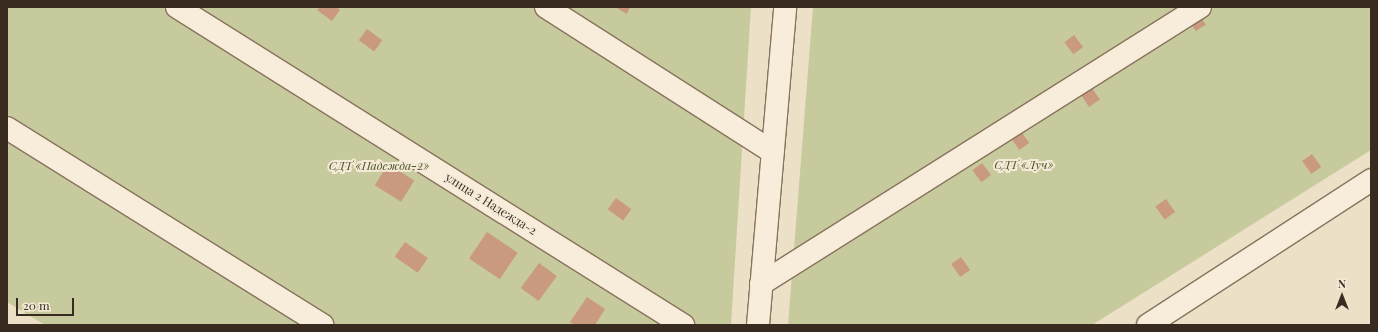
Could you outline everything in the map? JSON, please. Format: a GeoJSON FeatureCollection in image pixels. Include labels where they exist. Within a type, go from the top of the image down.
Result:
{"type":"FeatureCollection","features":[{"type":"Feature","properties":{"kind":"street","name":"улица 2 Надежда-2"},"geometry":{"type":"LineString","coordinates":[[177,7],[683,325]]}},
{"type":"Feature","properties":{"kind":"street"},"geometry":{"type":"LineString","coordinates":[[546,7],[773,152]]}},
{"type":"Feature","properties":{"kind":"street"},"geometry":{"type":"LineString","coordinates":[[758,325],[785,7]]}},
{"type":"Feature","properties":{"kind":"street"},"geometry":{"type":"LineString","coordinates":[[761,284],[1200,7]]}},
{"type":"Feature","properties":{"kind":"street"},"geometry":{"type":"LineString","coordinates":[[7,128],[322,325]]}},
{"type":"Feature","properties":{"kind":"street"},"geometry":{"type":"LineString","coordinates":[[1148,325],[1371,180]]}},
{"type":"Feature","properties":{"kind":"green space","name":"СДТ «Надежда-2»"},"geometry":{"type":"Polygon","coordinates":[[[7,7],[751,7],[731,325],[45,325],[7,302],[7,7]]]}},
{"type":"Feature","properties":{"kind":"green space","name":"СДТ «Луч»"},"geometry":{"type":"Polygon","coordinates":[[[813,7],[1371,7],[1371,150],[1092,325],[788,325],[813,7]]]}},
{"type":"Feature","properties":{"kind":"building"},"geometry":{"type":"Polygon","coordinates":[[[320,7],[336,7],[340,10],[332,21],[317,10],[320,7]]]}},
{"type":"Feature","properties":{"kind":"building"},"geometry":{"type":"Polygon","coordinates":[[[615,7],[630,7],[627,14],[615,7]]]}},
{"type":"Feature","properties":{"kind":"building"},"geometry":{"type":"Polygon","coordinates":[[[1198,13],[1206,25],[1196,31],[1188,20],[1198,13]]]}},
{"type":"Feature","properties":{"kind":"building"},"geometry":{"type":"Polygon","coordinates":[[[367,29],[382,40],[374,51],[359,40],[367,29]]]}},
{"type":"Feature","properties":{"kind":"building"},"geometry":{"type":"Polygon","coordinates":[[[1074,35],[1083,47],[1073,54],[1064,42],[1074,35]]]}},
{"type":"Feature","properties":{"kind":"building"},"geometry":{"type":"Polygon","coordinates":[[[1092,88],[1100,100],[1089,107],[1081,95],[1092,88]]]}},
{"type":"Feature","properties":{"kind":"building"},"geometry":{"type":"Polygon","coordinates":[[[1020,130],[1029,143],[1019,150],[1010,137],[1020,130]]]}},
{"type":"Feature","properties":{"kind":"building"},"geometry":{"type":"Polygon","coordinates":[[[1312,154],[1321,167],[1311,174],[1302,161],[1312,154]]]}},
{"type":"Feature","properties":{"kind":"building"},"geometry":{"type":"Polygon","coordinates":[[[982,163],[991,175],[981,182],[972,170],[982,163]]]}},
{"type":"Feature","properties":{"kind":"building"},"geometry":{"type":"Polygon","coordinates":[[[388,164],[414,180],[401,202],[375,185],[388,164]]]}},
{"type":"Feature","properties":{"kind":"building"},"geometry":{"type":"Polygon","coordinates":[[[616,198],[631,209],[623,220],[608,209],[616,198]]]}},
{"type":"Feature","properties":{"kind":"building"},"geometry":{"type":"Polygon","coordinates":[[[1166,199],[1175,212],[1165,220],[1155,206],[1166,199]]]}},
{"type":"Feature","properties":{"kind":"building"},"geometry":{"type":"Polygon","coordinates":[[[487,232],[518,253],[500,279],[469,259],[487,232]]]}},
{"type":"Feature","properties":{"kind":"building"},"geometry":{"type":"Polygon","coordinates":[[[405,242],[428,258],[418,273],[395,257],[405,242]]]}},
{"type":"Feature","properties":{"kind":"building"},"geometry":{"type":"Polygon","coordinates":[[[961,257],[970,270],[960,277],[951,264],[961,257]]]}},
{"type":"Feature","properties":{"kind":"building"},"geometry":{"type":"Polygon","coordinates":[[[539,263],[557,276],[539,301],[521,288],[539,263]]]}},
{"type":"Feature","properties":{"kind":"building"},"geometry":{"type":"Polygon","coordinates":[[[587,297],[605,309],[595,325],[574,325],[570,322],[587,297]]]}}]}
